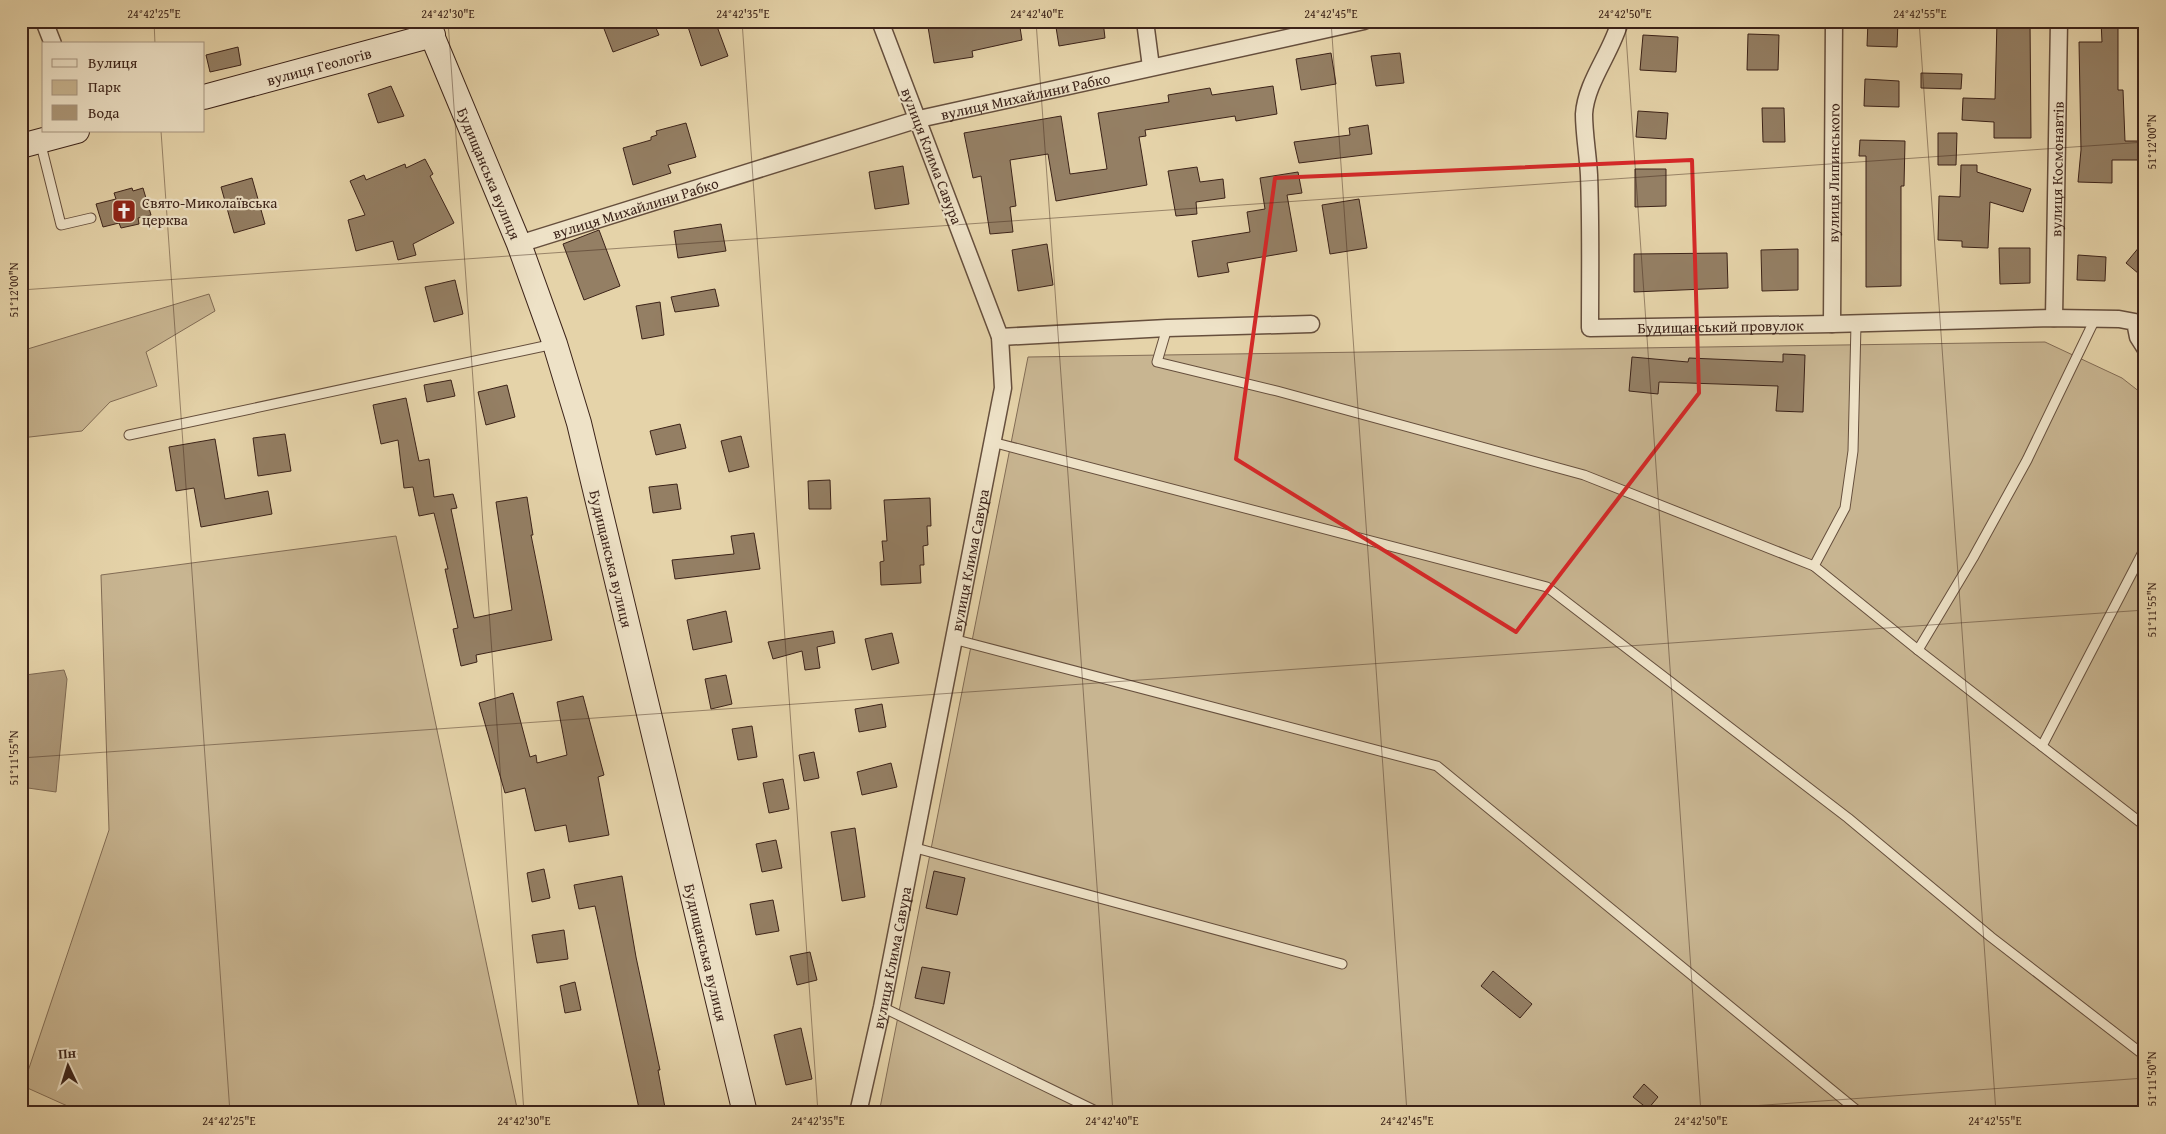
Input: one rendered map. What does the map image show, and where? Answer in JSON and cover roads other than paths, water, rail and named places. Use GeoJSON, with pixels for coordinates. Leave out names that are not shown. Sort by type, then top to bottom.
{"type":"FeatureCollection","features":[{"type":"Feature","properties":{"kind":"street"},"geometry":{"type":"LineString","coordinates":[[44,21],[52,42]]}},
{"type":"Feature","properties":{"kind":"street","name":"вулиця Клима Савура"},"geometry":{"type":"LineString","coordinates":[[858,1113],[882,1007],[1003,388],[1000,337],[919,119],[880,21]]}},
{"type":"Feature","properties":{"kind":"street"},"geometry":{"type":"LineString","coordinates":[[1145,21],[1151,67]]}},
{"type":"Feature","properties":{"kind":"street","name":"вулиця Михайлини Рабко"},"geometry":{"type":"LineString","coordinates":[[519,244],[919,119],[1364,21]]}},
{"type":"Feature","properties":{"kind":"street","name":"Будищанський провулок"},"geometry":{"type":"LineString","coordinates":[[1620,21],[1615,40],[1596,76],[1584,113],[1590,214],[1590,328],[1856,324],[2054,318],[2119,319],[2140,322],[2138,337],[2145,348]]}},
{"type":"Feature","properties":{"kind":"street","name":"вулиця Липинського"},"geometry":{"type":"LineString","coordinates":[[1832,324],[1834,21]]}},
{"type":"Feature","properties":{"kind":"street","name":"вулиця Космонавтів"},"geometry":{"type":"LineString","coordinates":[[2054,318],[2059,21]]}},
{"type":"Feature","properties":{"kind":"street","name":"вулиця Геологів"},"geometry":{"type":"LineString","coordinates":[[205,97],[430,28]]}},
{"type":"Feature","properties":{"kind":"street","name":"Будищанська вулиця"},"geometry":{"type":"LineString","coordinates":[[430,28],[519,244],[555,344],[579,423],[746,1113]]}},
{"type":"Feature","properties":{"kind":"street"},"geometry":{"type":"LineString","coordinates":[[30,143],[73,132]]}},
{"type":"Feature","properties":{"kind":"street"},"geometry":{"type":"LineString","coordinates":[[1000,337],[1167,328],[1310,324]]}},
{"type":"Feature","properties":{"kind":"lane"},"geometry":{"type":"LineString","coordinates":[[30,143],[61,224],[91,218]]}},
{"type":"Feature","properties":{"kind":"lane"},"geometry":{"type":"LineString","coordinates":[[1918,650],[1973,558],[2027,460],[2095,319]]}},
{"type":"Feature","properties":{"kind":"lane"},"geometry":{"type":"LineString","coordinates":[[1814,566],[1845,508],[1853,451],[1856,324]]}},
{"type":"Feature","properties":{"kind":"lane"},"geometry":{"type":"LineString","coordinates":[[1167,328],[1157,362],[1277,392],[1584,475],[1814,566],[1918,650],[2145,826]]}},
{"type":"Feature","properties":{"kind":"lane"},"geometry":{"type":"LineString","coordinates":[[129,435],[555,344]]}},
{"type":"Feature","properties":{"kind":"lane"},"geometry":{"type":"LineString","coordinates":[[992,442],[1547,587],[1848,818],[1991,937],[2145,1056]]}},
{"type":"Feature","properties":{"kind":"lane"},"geometry":{"type":"LineString","coordinates":[[2042,746],[2145,548]]}},
{"type":"Feature","properties":{"kind":"lane"},"geometry":{"type":"LineString","coordinates":[[953,639],[1437,766],[1860,1113]]}},
{"type":"Feature","properties":{"kind":"lane"},"geometry":{"type":"LineString","coordinates":[[912,847],[1342,964]]}},
{"type":"Feature","properties":{"kind":"lane"},"geometry":{"type":"LineString","coordinates":[[882,1007],[1100,1113]]}},
{"type":"Feature","properties":{"kind":"water"},"geometry":{"type":"Polygon","coordinates":[[[64,670],[67,679],[56,792],[21,787],[21,679],[25,675],[64,670]]]}},
{"type":"Feature","properties":{"kind":"place","name":"Свято-Миколаївська церква"},"geometry":{"type":"Point","coordinates":[124,211]}}]}
